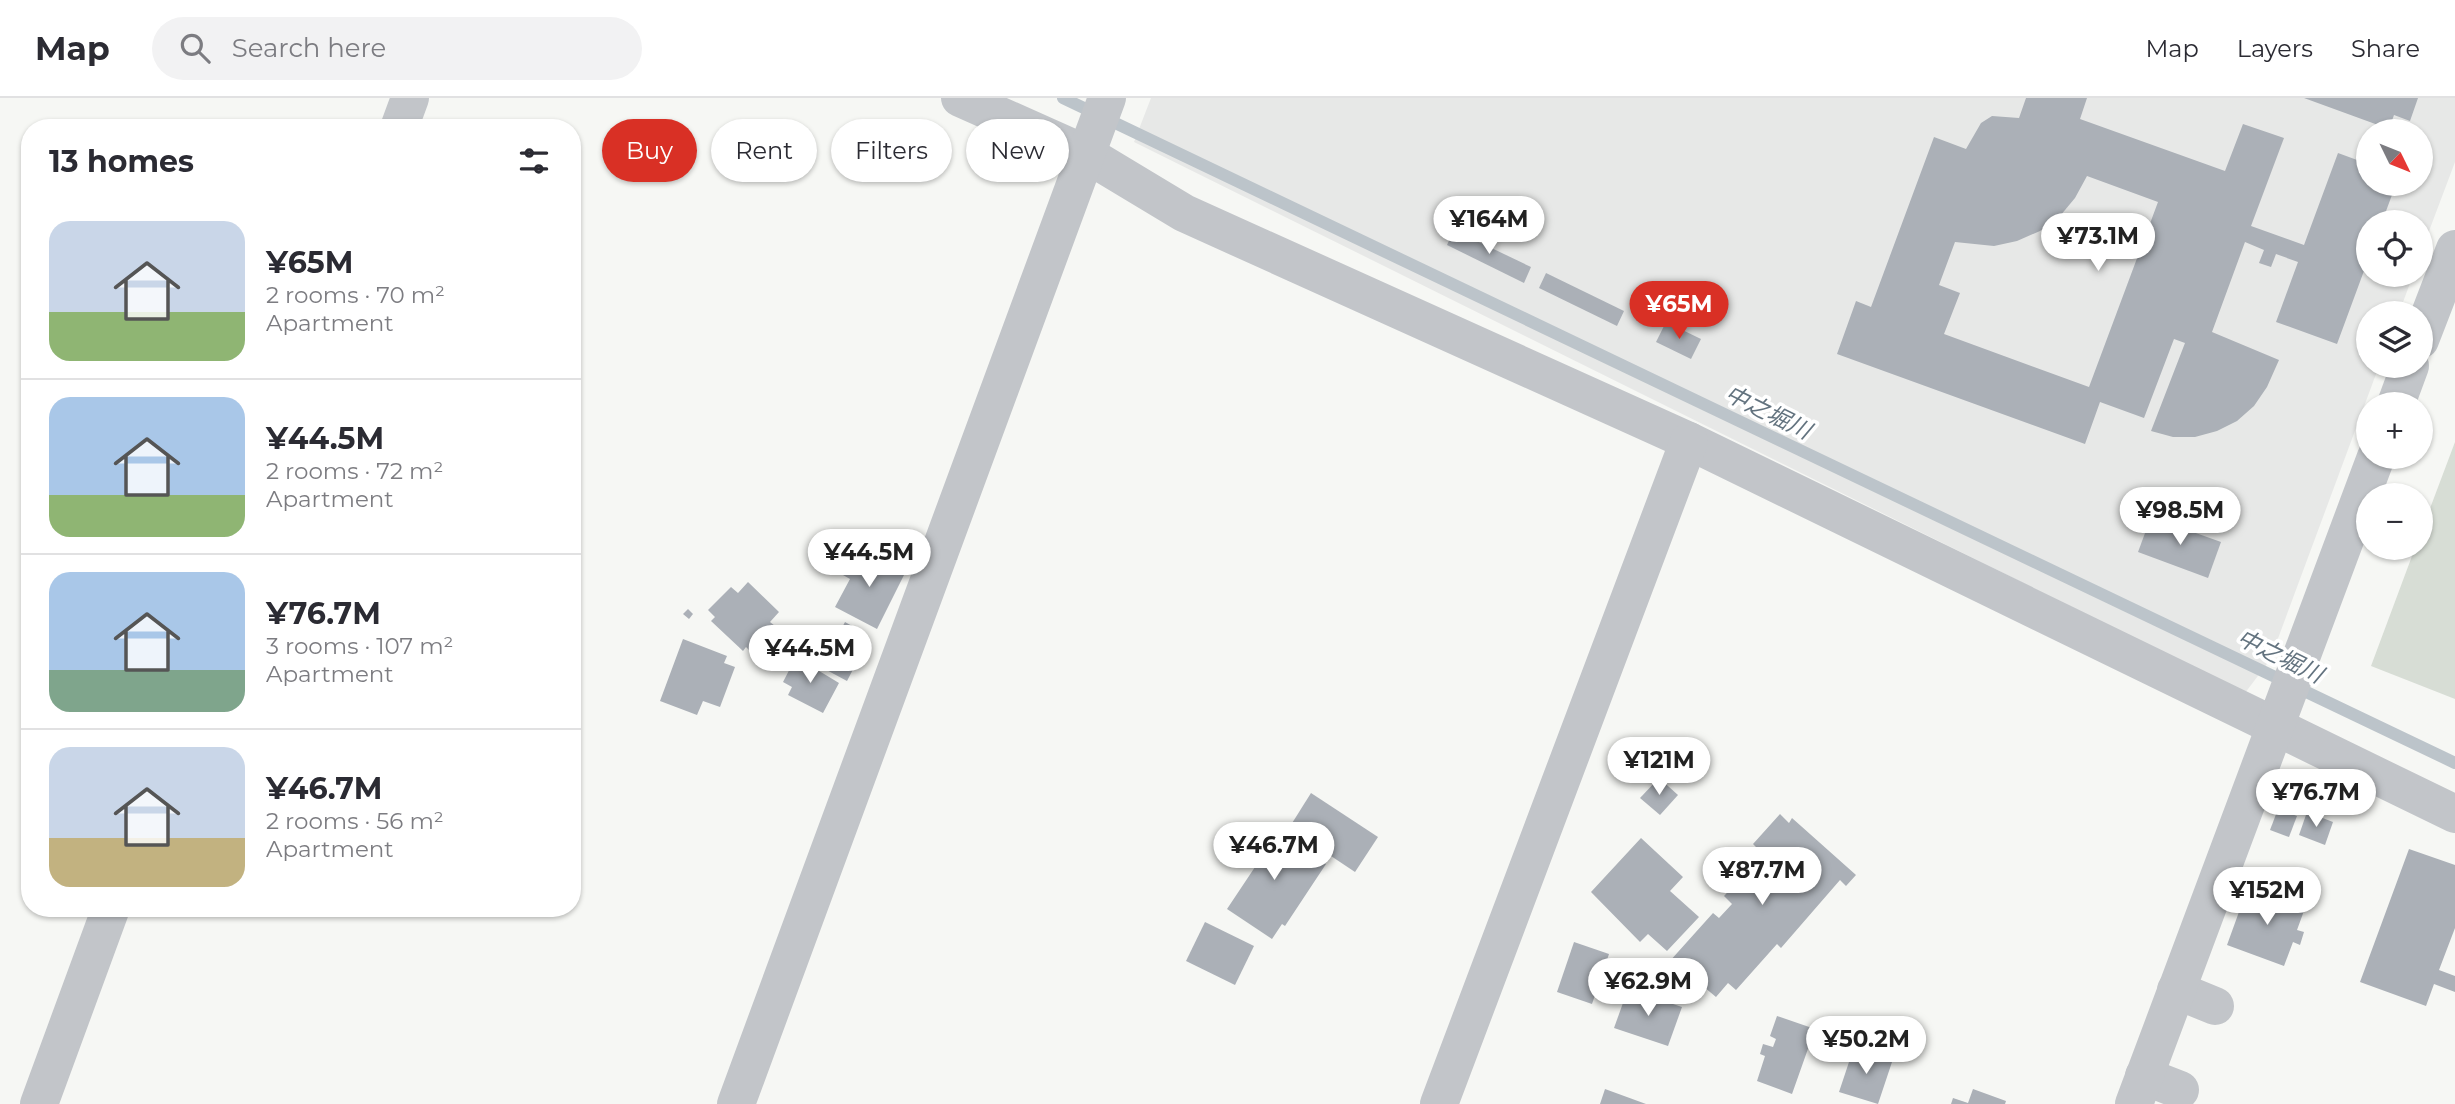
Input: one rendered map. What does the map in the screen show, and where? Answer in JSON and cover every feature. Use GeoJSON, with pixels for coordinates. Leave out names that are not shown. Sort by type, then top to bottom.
{"type":"FeatureCollection","features":[{"type":"Feature","properties":{"kind":"street"},"geometry":{"type":"LineString","coordinates":[[402,119],[410,98]]}},
{"type":"Feature","properties":{"kind":"street"},"geometry":{"type":"LineString","coordinates":[[960,98],[1086,154],[1184,213],[1689,441],[2274,723],[2455,814]]}},
{"type":"Feature","properties":{"kind":"street"},"geometry":{"type":"LineString","coordinates":[[736,1104],[1107,98]]}},
{"type":"Feature","properties":{"kind":"street"},"geometry":{"type":"LineString","coordinates":[[2433,306],[2455,249]]}},
{"type":"Feature","properties":{"kind":"street"},"geometry":{"type":"LineString","coordinates":[[1439,1104],[1689,441]]}},
{"type":"Feature","properties":{"kind":"street"},"geometry":{"type":"LineString","coordinates":[[2180,1090],[2139,1090],[2274,723],[2371,469]]}},
{"type":"Feature","properties":{"kind":"street"},"geometry":{"type":"LineString","coordinates":[[39,1104],[108,917]]}},
{"type":"Feature","properties":{"kind":"street"},"geometry":{"type":"LineString","coordinates":[[2176,990],[2215,1006]]}},
{"type":"Feature","properties":{"kind":"shaded area"},"geometry":{"type":"Polygon","coordinates":[[[1151,98],[2455,98],[2455,162],[2433,220],[2433,210],[2356,210],[2356,287],[2409,287],[2403,301],[2356,301],[2356,378],[2375,378],[2369,392],[2356,392],[2356,428],[2270,660],[2245,693],[1134,142],[1151,98]]]}},
{"type":"Feature","properties":{"kind":"shaded area"},"geometry":{"type":"Polygon","coordinates":[[[2455,442],[2455,699],[2371,666],[2411,560],[2433,560],[2433,500],[2455,442]]]}},
{"type":"Feature","properties":{"kind":"building"},"geometry":{"type":"Polygon","coordinates":[[[2026,98],[2087,98],[2080,119],[2225,171],[2243,124],[2284,138],[2251,226],[2304,245],[2338,153],[2356,160],[2356,196],[2392,196],[2386,210],[2356,210],[2358,287],[2337,344],[2276,322],[2298,262],[2276,254],[2271,267],[2259,263],[2264,250],[2245,242],[2212,332],[2279,360],[2267,387],[2254,406],[2237,421],[2217,431],[2195,437],[2173,437],[2151,431],[2185,343],[2174,339],[2144,418],[2100,402],[2085,444],[1837,354],[1856,301],[1871,307],[1934,137],[1966,149],[1981,123],[1992,116],[2019,118],[2026,98]],[[2087,176],[2075,198],[2060,216],[2040,231],[2017,241],[1994,246],[1955,242],[1939,285],[1960,293],[1944,334],[2089,387],[2158,202],[2087,176]]]}},
{"type":"Feature","properties":{"kind":"building"},"geometry":{"type":"Polygon","coordinates":[[[2304,98],[2418,98],[2411,119],[2394,115],[2393,119],[2362,119],[2304,98]]]}},
{"type":"Feature","properties":{"kind":"building"},"geometry":{"type":"Polygon","coordinates":[[[1454,230],[1531,267],[1524,283],[1447,245],[1454,230]]]}},
{"type":"Feature","properties":{"kind":"building"},"geometry":{"type":"Polygon","coordinates":[[[1546,273],[1624,311],[1617,326],[1539,288],[1546,273]]]}},
{"type":"Feature","properties":{"kind":"building"},"geometry":{"type":"Polygon","coordinates":[[[1666,322],[1701,339],[1691,359],[1656,342],[1666,322]]]}},
{"type":"Feature","properties":{"kind":"building"},"geometry":{"type":"Polygon","coordinates":[[[2151,517],[2221,542],[2208,578],[2138,552],[2151,517]]]}},
{"type":"Feature","properties":{"kind":"building"},"geometry":{"type":"Polygon","coordinates":[[[856,550],[904,575],[877,629],[835,607],[850,579],[843,575],[856,550]]]}},
{"type":"Feature","properties":{"kind":"building"},"geometry":{"type":"Polygon","coordinates":[[[748,582],[779,612],[770,622],[775,626],[750,651],[746,647],[743,651],[711,621],[715,617],[708,610],[731,587],[738,593],[748,582]]]}},
{"type":"Feature","properties":{"kind":"building"},"geometry":{"type":"Polygon","coordinates":[[[688,609],[693,614],[689,619],[683,614],[688,609]]]}},
{"type":"Feature","properties":{"kind":"building"},"geometry":{"type":"Polygon","coordinates":[[[845,622],[863,632],[854,648],[862,652],[847,681],[821,667],[845,622]]]}},
{"type":"Feature","properties":{"kind":"building"},"geometry":{"type":"Polygon","coordinates":[[[683,639],[727,656],[724,663],[735,667],[720,707],[703,701],[697,715],[660,701],[683,639]]]}},
{"type":"Feature","properties":{"kind":"building"},"geometry":{"type":"Polygon","coordinates":[[[796,657],[839,683],[823,713],[788,695],[792,687],[783,682],[796,657]]]}},
{"type":"Feature","properties":{"kind":"building"},"geometry":{"type":"Polygon","coordinates":[[[2290,777],[2303,782],[2294,806],[2281,801],[2290,777]]]}},
{"type":"Feature","properties":{"kind":"building"},"geometry":{"type":"Polygon","coordinates":[[[1659,778],[1678,795],[1660,815],[1640,798],[1659,778]]]}},
{"type":"Feature","properties":{"kind":"building"},"geometry":{"type":"Polygon","coordinates":[[[1311,793],[1378,837],[1355,872],[1289,828],[1311,793]]]}},
{"type":"Feature","properties":{"kind":"building"},"geometry":{"type":"Polygon","coordinates":[[[2278,809],[2297,816],[2289,837],[2270,830],[2278,809]]]}},
{"type":"Feature","properties":{"kind":"building"},"geometry":{"type":"Polygon","coordinates":[[[2307,812],[2333,822],[2325,845],[2299,835],[2307,812]]]}},
{"type":"Feature","properties":{"kind":"building"},"geometry":{"type":"Polygon","coordinates":[[[1780,814],[1789,823],[1792,818],[1856,875],[1846,886],[1840,880],[1781,948],[1777,944],[1736,990],[1728,983],[1716,997],[1704,987],[1701,991],[1669,962],[1713,913],[1719,918],[1732,904],[1724,896],[1739,880],[1731,873],[1749,853],[1756,860],[1762,853],[1753,844],[1780,814]]]}},
{"type":"Feature","properties":{"kind":"building"},"geometry":{"type":"Polygon","coordinates":[[[1264,824],[1326,864],[1285,926],[1282,924],[1272,939],[1227,909],[1255,867],[1241,857],[1264,824]]]}},
{"type":"Feature","properties":{"kind":"building"},"geometry":{"type":"Polygon","coordinates":[[[1641,838],[1683,877],[1670,891],[1699,917],[1667,951],[1648,934],[1640,942],[1591,892],[1641,838]]]}},
{"type":"Feature","properties":{"kind":"building"},"geometry":{"type":"Polygon","coordinates":[[[2409,849],[2455,865],[2455,928],[2439,970],[2455,976],[2455,992],[2434,984],[2426,1006],[2360,982],[2409,849]]]}},
{"type":"Feature","properties":{"kind":"building"},"geometry":{"type":"Polygon","coordinates":[[[2248,887],[2305,908],[2297,930],[2304,932],[2300,945],[2293,942],[2284,966],[2227,945],[2248,887]]]}},
{"type":"Feature","properties":{"kind":"building"},"geometry":{"type":"Polygon","coordinates":[[[1205,922],[1254,946],[1235,985],[1186,961],[1205,922]]]}},
{"type":"Feature","properties":{"kind":"building"},"geometry":{"type":"Polygon","coordinates":[[[1574,942],[1609,954],[1592,1004],[1557,992],[1574,942]]]}},
{"type":"Feature","properties":{"kind":"building"},"geometry":{"type":"Polygon","coordinates":[[[1628,989],[1682,1007],[1668,1046],[1614,1028],[1628,989]]]}},
{"type":"Feature","properties":{"kind":"building"},"geometry":{"type":"Polygon","coordinates":[[[1777,1016],[1815,1029],[1792,1094],[1757,1081],[1765,1056],[1760,1054],[1763,1044],[1773,1047],[1776,1039],[1770,1036],[1777,1016]]]}},
{"type":"Feature","properties":{"kind":"building"},"geometry":{"type":"Polygon","coordinates":[[[1854,1047],[1893,1059],[1878,1104],[1839,1092],[1854,1047]]]}},
{"type":"Feature","properties":{"kind":"building"},"geometry":{"type":"Polygon","coordinates":[[[1605,1089],[1646,1104],[1600,1104],[1605,1089]]]}},
{"type":"Feature","properties":{"kind":"building"},"geometry":{"type":"Polygon","coordinates":[[[1973,1089],[2006,1101],[2005,1104],[1951,1104],[1953,1098],[1968,1103],[1973,1089]]]}},
{"type":"Feature","properties":{"kind":"waterway","name":"中之堀川"},"geometry":{"type":"LineString","coordinates":[[1063,98],[2455,763]]}}]}
